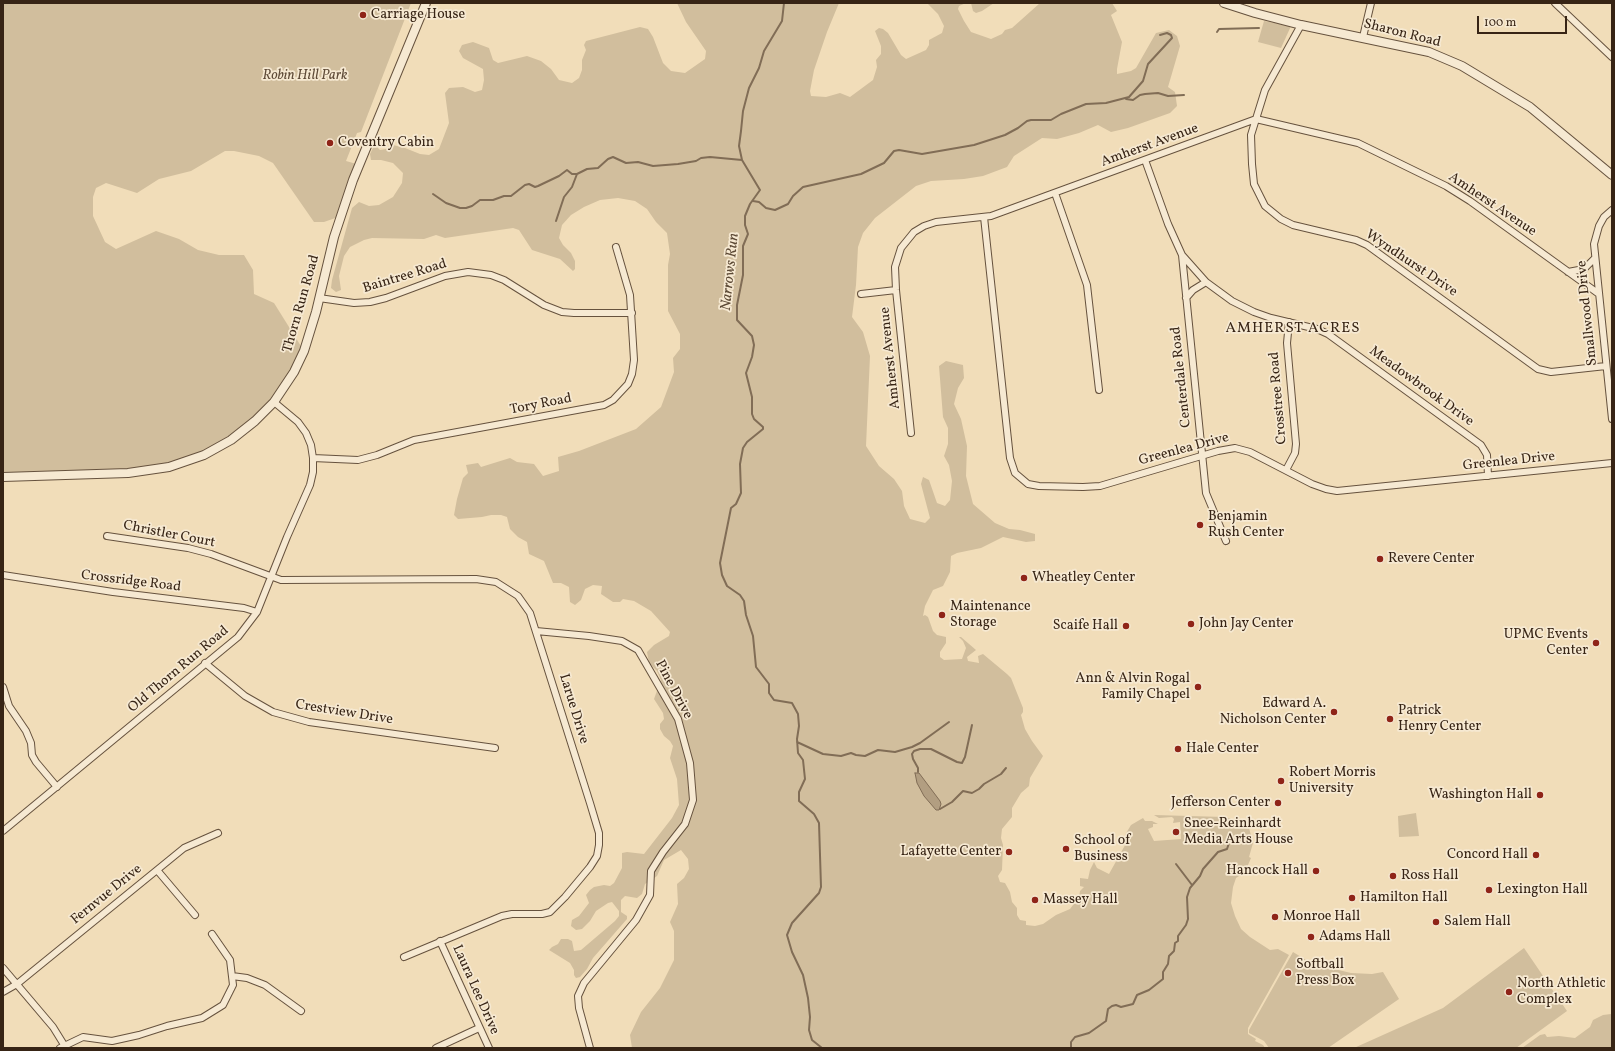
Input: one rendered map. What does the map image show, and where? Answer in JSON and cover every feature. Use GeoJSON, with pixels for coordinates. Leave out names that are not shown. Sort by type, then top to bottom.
{"type":"FeatureCollection","features":[{"type":"Feature","properties":{"kind":"street","name":"Thorn Run Road"},"geometry":{"type":"LineString","coordinates":[[3,477],[128,473],[169,467],[204,455],[231,440],[255,421],[274,402],[294,372],[304,351],[334,237],[353,180],[426,3]]}},
{"type":"Feature","properties":{"kind":"street","name":"Sharon Road"},"geometry":{"type":"LineString","coordinates":[[1224,3],[1255,14],[1429,52],[1462,66],[1498,86],[1530,107],[1612,175]]}},
{"type":"Feature","properties":{"kind":"street"},"geometry":{"type":"LineString","coordinates":[[1363,37],[1371,3]]}},
{"type":"Feature","properties":{"kind":"street"},"geometry":{"type":"LineString","coordinates":[[1555,3],[1612,57]]}},
{"type":"Feature","properties":{"kind":"street","name":"Wyndhurst Drive"},"geometry":{"type":"LineString","coordinates":[[1302,24],[1265,90],[1251,139],[1254,184],[1266,206],[1281,219],[1293,225],[1356,240],[1367,245],[1538,368],[1551,372],[1606,366]]}},
{"type":"Feature","properties":{"kind":"street","name":"Amherst Avenue"},"geometry":{"type":"LineString","coordinates":[[911,433],[896,290],[896,261],[901,248],[914,232],[924,226],[936,222],[984,217],[1055,193],[1256,119],[1345,139],[1370,148],[1453,190],[1599,294]]}},
{"type":"Feature","properties":{"kind":"street","name":"Meadowbrook Drive"},"geometry":{"type":"LineString","coordinates":[[1145,160],[1168,224],[1182,255],[1206,282],[1224,296],[1247,309],[1262,315],[1325,332],[1478,442],[1484,448],[1488,476]]}},
{"type":"Feature","properties":{"kind":"street"},"geometry":{"type":"LineString","coordinates":[[1055,193],[1088,285],[1099,390]]}},
{"type":"Feature","properties":{"kind":"street","name":"Smallwood Drive"},"geometry":{"type":"LineString","coordinates":[[1612,210],[1601,222],[1594,244],[1612,419]]}},
{"type":"Feature","properties":{"kind":"street","name":"Greenlea Drive"},"geometry":{"type":"LineString","coordinates":[[984,217],[1010,458],[1018,477],[1028,484],[1039,486],[1094,487],[1117,482],[1229,448],[1240,448],[1319,487],[1337,491],[1612,463]]}},
{"type":"Feature","properties":{"kind":"street","name":"Tory Road"},"geometry":{"type":"LineString","coordinates":[[313,458],[358,460],[377,455],[414,440],[604,405],[613,400],[628,384],[632,374],[634,360],[630,295],[616,247]]}},
{"type":"Feature","properties":{"kind":"street","name":"Centerdale Road"},"geometry":{"type":"LineString","coordinates":[[1182,255],[1206,493],[1226,541]]}},
{"type":"Feature","properties":{"kind":"street"},"geometry":{"type":"LineString","coordinates":[[1568,272],[1584,269],[1595,258]]}},
{"type":"Feature","properties":{"kind":"street","name":"Baintree Road"},"geometry":{"type":"LineString","coordinates":[[319,298],[354,303],[370,302],[386,298],[445,276],[468,272],[491,275],[504,280],[544,305],[562,312],[632,313]]}},
{"type":"Feature","properties":{"kind":"street"},"geometry":{"type":"LineString","coordinates":[[1186,298],[1193,290],[1206,282]]}},
{"type":"Feature","properties":{"kind":"street"},"geometry":{"type":"LineString","coordinates":[[861,294],[896,290]]}},
{"type":"Feature","properties":{"kind":"street","name":"Crosstree Road"},"geometry":{"type":"LineString","coordinates":[[1286,470],[1295,453],[1296,444],[1287,343],[1288,322]]}},
{"type":"Feature","properties":{"kind":"street","name":"Old Thorn Run Road"},"geometry":{"type":"LineString","coordinates":[[3,831],[238,637],[257,612],[286,537],[310,485],[313,472],[311,445],[306,433],[298,422],[274,402]]}},
{"type":"Feature","properties":{"kind":"street","name":"Christler Court"},"geometry":{"type":"LineString","coordinates":[[107,536],[188,548],[211,554],[271,576]]}},
{"type":"Feature","properties":{"kind":"street","name":"Crossridge Road"},"geometry":{"type":"LineString","coordinates":[[3,575],[113,592],[244,608],[257,612]]}},
{"type":"Feature","properties":{"kind":"street","name":"Larue Drive"},"geometry":{"type":"LineString","coordinates":[[271,576],[281,580],[476,579],[496,582],[518,596],[530,613],[594,816],[599,839],[597,856],[590,867],[550,912],[542,914],[512,914],[502,916],[404,957]]}},
{"type":"Feature","properties":{"kind":"street","name":"Pine Drive"},"geometry":{"type":"LineString","coordinates":[[536,631],[622,641],[638,650],[678,719],[690,763],[693,800],[685,824],[663,852],[651,871],[650,895],[636,920],[580,990],[578,1002],[590,1048]]}},
{"type":"Feature","properties":{"kind":"street","name":"Crestview Drive"},"geometry":{"type":"LineString","coordinates":[[205,664],[245,696],[273,712],[309,722],[495,748]]}},
{"type":"Feature","properties":{"kind":"street"},"geometry":{"type":"LineString","coordinates":[[3,687],[9,706],[26,731],[31,743],[32,755],[57,787]]}},
{"type":"Feature","properties":{"kind":"street","name":"Fernvue Drive"},"geometry":{"type":"LineString","coordinates":[[3,992],[17,984],[184,848],[218,833]]}},
{"type":"Feature","properties":{"kind":"street"},"geometry":{"type":"LineString","coordinates":[[158,870],[195,916]]}},
{"type":"Feature","properties":{"kind":"street"},"geometry":{"type":"LineString","coordinates":[[3,968],[53,1027],[63,1047],[83,1037],[112,1041],[202,1018],[223,1005],[233,985],[230,960],[212,934]]}},
{"type":"Feature","properties":{"kind":"street","name":"Laura Lee Drive"},"geometry":{"type":"LineString","coordinates":[[440,941],[488,1048]]}},
{"type":"Feature","properties":{"kind":"street"},"geometry":{"type":"LineString","coordinates":[[232,976],[247,978],[265,985],[301,1011]]}},
{"type":"Feature","properties":{"kind":"street"},"geometry":{"type":"LineString","coordinates":[[436,1048],[479,1028]]}},
{"type":"Feature","properties":{"kind":"green space","name":"Robin Hill Park"},"geometry":{"type":"Polygon","coordinates":[[[3,3],[411,3],[361,132],[357,133],[346,161],[360,165],[341,216],[324,222],[314,222],[273,163],[259,156],[234,151],[225,151],[191,171],[159,179],[137,193],[106,183],[96,188],[93,197],[93,216],[105,242],[116,249],[156,231],[179,239],[198,250],[219,255],[244,255],[253,270],[254,294],[274,303],[304,351],[285,387],[231,440],[169,467],[3,477],[3,3]]]}},
{"type":"Feature","properties":{"kind":"green space"},"geometry":{"type":"Polygon","coordinates":[[[677,3],[839,3],[814,70],[810,91],[811,96],[826,97],[840,93],[850,97],[873,80],[877,67],[876,60],[881,54],[881,46],[875,31],[879,28],[888,33],[901,55],[906,59],[926,50],[929,45],[929,40],[942,33],[944,26],[938,14],[927,3],[966,3],[959,6],[958,9],[971,32],[991,39],[1002,34],[1005,30],[1012,28],[1040,3],[1112,3],[1117,11],[1111,15],[1122,42],[1117,74],[1131,71],[1136,68],[1156,33],[1169,30],[1177,36],[1180,46],[1168,87],[1175,92],[1177,106],[1170,113],[1128,128],[1111,132],[1098,125],[1079,133],[1057,139],[1042,138],[1014,156],[1007,167],[983,176],[931,181],[916,186],[875,218],[863,233],[858,247],[856,285],[852,317],[863,332],[870,356],[866,446],[879,466],[894,479],[902,491],[904,506],[910,519],[925,523],[930,518],[921,484],[923,477],[929,480],[937,503],[945,506],[950,500],[952,481],[949,465],[944,456],[948,444],[948,428],[943,417],[939,366],[946,361],[963,365],[964,378],[958,388],[954,404],[961,419],[967,446],[966,476],[973,504],[995,523],[1009,529],[1035,534],[1035,541],[1026,542],[1003,537],[981,548],[957,553],[951,556],[950,572],[943,586],[933,590],[925,606],[923,616],[925,615],[928,617],[933,631],[937,635],[946,637],[946,643],[940,652],[940,657],[944,660],[962,659],[966,648],[963,641],[959,637],[961,637],[976,650],[967,657],[968,661],[979,663],[978,656],[983,654],[1011,678],[1023,708],[1021,715],[1025,729],[1043,756],[1030,778],[1029,786],[1021,793],[1012,808],[1012,817],[1002,829],[1002,870],[998,876],[1000,882],[1005,883],[1010,892],[1012,902],[1017,908],[1017,915],[1020,920],[1026,921],[1026,925],[1035,926],[1043,924],[1056,915],[1070,909],[1079,897],[1080,891],[1084,887],[1080,886],[1080,878],[1088,879],[1094,862],[1097,868],[1109,874],[1129,838],[1125,835],[1131,825],[1143,818],[1145,821],[1152,821],[1158,824],[1153,824],[1153,827],[1148,829],[1154,841],[1181,839],[1180,822],[1173,823],[1174,819],[1172,817],[1159,818],[1154,815],[1224,817],[1240,821],[1249,828],[1253,843],[1249,857],[1251,858],[1245,872],[1236,878],[1233,887],[1231,903],[1235,916],[1241,929],[1250,937],[1270,950],[1278,949],[1289,955],[1248,1028],[1248,1034],[1256,1039],[1255,1041],[1263,1045],[1265,1048],[632,1048],[630,1035],[641,1012],[660,988],[674,960],[674,931],[670,922],[678,904],[677,884],[684,878],[689,869],[688,859],[681,850],[664,860],[657,876],[645,884],[642,894],[637,898],[625,896],[621,900],[621,912],[627,916],[627,919],[593,958],[587,969],[580,977],[576,978],[570,963],[549,950],[558,944],[561,939],[568,939],[572,941],[574,951],[581,950],[615,921],[619,916],[619,911],[612,902],[596,911],[590,921],[582,929],[576,930],[571,926],[572,920],[579,916],[589,903],[586,895],[590,890],[594,887],[604,885],[610,886],[614,883],[622,868],[622,853],[627,852],[644,854],[672,818],[679,805],[677,779],[670,758],[673,746],[660,729],[660,724],[664,719],[663,713],[654,699],[661,680],[657,671],[649,663],[647,652],[654,645],[669,636],[670,632],[651,611],[634,601],[623,599],[620,602],[613,602],[601,594],[602,586],[593,585],[585,589],[581,600],[575,605],[570,602],[569,587],[561,583],[553,583],[544,561],[529,554],[527,542],[518,537],[510,529],[507,517],[501,515],[491,515],[458,519],[454,515],[463,478],[468,473],[466,465],[478,463],[481,467],[510,458],[517,462],[534,464],[543,476],[559,471],[558,457],[579,451],[636,429],[661,407],[674,372],[673,358],[680,349],[680,334],[668,311],[668,265],[670,254],[667,233],[656,222],[647,209],[635,201],[618,198],[600,200],[571,215],[562,225],[559,238],[563,245],[571,253],[575,261],[575,269],[573,271],[560,259],[532,250],[519,230],[513,228],[445,238],[436,235],[424,239],[372,238],[364,240],[350,247],[344,256],[339,276],[341,290],[336,292],[331,288],[332,280],[352,208],[359,202],[369,206],[379,205],[393,197],[402,183],[403,173],[393,163],[381,160],[371,160],[370,154],[374,146],[380,150],[386,149],[393,145],[420,154],[429,155],[439,149],[449,123],[445,93],[449,88],[463,87],[475,92],[482,90],[484,80],[483,69],[463,58],[459,51],[462,45],[473,42],[489,48],[493,60],[498,63],[527,56],[541,61],[551,69],[559,80],[572,83],[579,78],[582,70],[582,60],[586,50],[584,45],[586,41],[640,27],[648,29],[653,37],[663,63],[671,71],[685,73],[705,59],[706,51],[686,22],[677,3]]]}},
{"type":"Feature","properties":{"kind":"green space"},"geometry":{"type":"Polygon","coordinates":[[[971,3],[994,3],[976,13],[973,11],[971,3]]]}},
{"type":"Feature","properties":{"kind":"green space"},"geometry":{"type":"Polygon","coordinates":[[[1264,21],[1291,26],[1281,48],[1258,42],[1264,21]]]}},
{"type":"Feature","properties":{"kind":"green space"},"geometry":{"type":"Polygon","coordinates":[[[1416,813],[1419,836],[1399,837],[1398,816],[1416,813]]]}},
{"type":"Feature","properties":{"kind":"green space","name":"North Athletic Complex"},"geometry":{"type":"Polygon","coordinates":[[[1524,948],[1567,1011],[1516,1048],[1354,1048],[1443,1008],[1524,948]]]}},
{"type":"Feature","properties":{"kind":"green space"},"geometry":{"type":"Polygon","coordinates":[[[1293,952],[1306,960],[1322,966],[1351,973],[1372,974],[1383,972],[1399,999],[1328,1048],[1269,1048],[1264,1041],[1249,1033],[1249,1030],[1293,952]]]}},
{"type":"Feature","properties":{"kind":"green space"},"geometry":{"type":"Polygon","coordinates":[[[1611,1014],[1612,1048],[1522,1048],[1540,1035],[1545,1034],[1547,1037],[1559,1036],[1575,1038],[1590,1027],[1593,1020],[1603,1015],[1611,1014]]]}},
{"type":"Feature","properties":{"kind":"shaded area"},"geometry":{"type":"Polygon","coordinates":[[[915,773],[919,773],[940,801],[941,804],[939,810],[936,810],[924,796],[917,783],[915,773]]]}},
{"type":"Feature","properties":{"kind":"waterway","name":"Narrows Run"},"geometry":{"type":"LineString","coordinates":[[784,3],[782,21],[764,51],[759,68],[749,88],[743,111],[739,146],[742,160],[760,190],[750,204],[745,216],[745,225],[748,234],[743,246],[743,275],[737,305],[737,320],[752,336],[754,345],[752,357],[746,373],[752,397],[752,414],[754,419],[763,427],[763,429],[747,442],[743,448],[740,464],[741,493],[736,504],[731,508],[720,563],[722,575],[727,586],[740,595],[744,601],[746,615],[753,636],[756,667],[769,684],[769,693],[774,700],[792,703],[798,714],[798,753],[803,760],[805,779],[799,792],[799,801],[814,814],[819,823],[821,887],[819,893],[792,923],[787,935],[792,952],[803,975],[808,998],[810,1017],[809,1030],[812,1040],[822,1048]]}},
{"type":"Feature","properties":{"kind":"waterway"},"geometry":{"type":"LineString","coordinates":[[1217,32],[1219,29],[1259,28]]}},
{"type":"Feature","properties":{"kind":"waterway"},"geometry":{"type":"LineString","coordinates":[[753,201],[759,202],[766,208],[775,210],[788,204],[793,196],[803,187],[861,174],[884,163],[894,151],[899,150],[922,154],[974,145],[1005,135],[1027,121],[1051,120],[1061,114],[1086,104],[1106,103],[1129,97],[1143,81],[1148,64],[1172,38],[1171,35],[1167,33],[1160,35]]}},
{"type":"Feature","properties":{"kind":"waterway"},"geometry":{"type":"LineString","coordinates":[[1126,99],[1133,100],[1140,95],[1158,93],[1168,96],[1184,95]]}},
{"type":"Feature","properties":{"kind":"waterway"},"geometry":{"type":"LineString","coordinates":[[556,221],[564,197],[572,187],[577,174],[587,169],[598,168],[608,159],[613,157],[626,163],[638,162],[653,166],[678,164],[710,157],[742,160]]}},
{"type":"Feature","properties":{"kind":"waterway"},"geometry":{"type":"LineString","coordinates":[[433,194],[446,203],[460,208],[466,208],[472,206],[480,200],[493,200],[504,196],[511,196],[525,185],[529,184],[535,187],[538,186],[559,176],[567,170],[572,174],[577,174]]}},
{"type":"Feature","properties":{"kind":"waterway"},"geometry":{"type":"LineString","coordinates":[[797,742],[823,754],[841,756],[851,753],[865,756],[878,750],[895,752],[912,747],[949,722]]}},
{"type":"Feature","properties":{"kind":"waterway"},"geometry":{"type":"LineString","coordinates":[[918,772],[918,768],[912,754],[914,751],[920,749],[931,749],[962,763],[965,757],[972,725]]}},
{"type":"Feature","properties":{"kind":"waterway"},"geometry":{"type":"LineString","coordinates":[[940,809],[952,802],[963,791],[972,793],[979,789],[984,784],[1001,774],[1006,768]]}},
{"type":"Feature","properties":{"kind":"waterway"},"geometry":{"type":"LineString","coordinates":[[1071,1048],[1071,1042],[1075,1037],[1089,1033],[1106,1021],[1108,1009],[1116,1005],[1121,1007],[1133,1004],[1137,995],[1149,990],[1163,979],[1163,972],[1168,964],[1169,956],[1174,951],[1175,943],[1178,941],[1178,936],[1186,925],[1188,919],[1187,897],[1190,888],[1200,876],[1203,869],[1218,852],[1227,849],[1229,843],[1232,841]]}},
{"type":"Feature","properties":{"kind":"waterway"},"geometry":{"type":"LineString","coordinates":[[1176,864],[1192,885]]}},
{"type":"Feature","properties":{"kind":"place","name":"Carriage House"},"geometry":{"type":"Point","coordinates":[363,15]}},
{"type":"Feature","properties":{"kind":"place","name":"Coventry Cabin"},"geometry":{"type":"Point","coordinates":[330,143]}},
{"type":"Feature","properties":{"kind":"place","name":"Benjamin Rush Center"},"geometry":{"type":"Point","coordinates":[1200,525]}},
{"type":"Feature","properties":{"kind":"place","name":"Revere Center"},"geometry":{"type":"Point","coordinates":[1380,559]}},
{"type":"Feature","properties":{"kind":"place","name":"Wheatley Center"},"geometry":{"type":"Point","coordinates":[1024,578]}},
{"type":"Feature","properties":{"kind":"place","name":"Maintenance Storage"},"geometry":{"type":"Point","coordinates":[942,615]}},
{"type":"Feature","properties":{"kind":"place","name":"John Jay Center"},"geometry":{"type":"Point","coordinates":[1191,624]}},
{"type":"Feature","properties":{"kind":"place","name":"Scaife Hall"},"geometry":{"type":"Point","coordinates":[1126,626]}},
{"type":"Feature","properties":{"kind":"place","name":"UPMC Events Center"},"geometry":{"type":"Point","coordinates":[1596,643]}},
{"type":"Feature","properties":{"kind":"place","name":"Ann & Alvin Rogal Family Chapel"},"geometry":{"type":"Point","coordinates":[1198,687]}},
{"type":"Feature","properties":{"kind":"place","name":"Edward A. Nicholson Center"},"geometry":{"type":"Point","coordinates":[1334,712]}},
{"type":"Feature","properties":{"kind":"place","name":"Patrick Henry Center"},"geometry":{"type":"Point","coordinates":[1390,719]}},
{"type":"Feature","properties":{"kind":"place","name":"Hale Center"},"geometry":{"type":"Point","coordinates":[1178,749]}},
{"type":"Feature","properties":{"kind":"place","name":"Robert Morris University"},"geometry":{"type":"Point","coordinates":[1281,781]}},
{"type":"Feature","properties":{"kind":"place","name":"Washington Hall"},"geometry":{"type":"Point","coordinates":[1540,795]}},
{"type":"Feature","properties":{"kind":"place","name":"Jefferson Center"},"geometry":{"type":"Point","coordinates":[1278,803]}},
{"type":"Feature","properties":{"kind":"place","name":"Snee-Reinhardt Media Arts House"},"geometry":{"type":"Point","coordinates":[1176,832]}},
{"type":"Feature","properties":{"kind":"place","name":"School of Business"},"geometry":{"type":"Point","coordinates":[1066,849]}},
{"type":"Feature","properties":{"kind":"place","name":"Lafayette Center"},"geometry":{"type":"Point","coordinates":[1009,852]}},
{"type":"Feature","properties":{"kind":"place","name":"Concord Hall"},"geometry":{"type":"Point","coordinates":[1536,855]}},
{"type":"Feature","properties":{"kind":"place","name":"Hancock Hall"},"geometry":{"type":"Point","coordinates":[1316,871]}},
{"type":"Feature","properties":{"kind":"place","name":"Ross Hall"},"geometry":{"type":"Point","coordinates":[1393,876]}},
{"type":"Feature","properties":{"kind":"place","name":"Lexington Hall"},"geometry":{"type":"Point","coordinates":[1489,890]}},
{"type":"Feature","properties":{"kind":"place","name":"Hamilton Hall"},"geometry":{"type":"Point","coordinates":[1352,898]}},
{"type":"Feature","properties":{"kind":"place","name":"Massey Hall"},"geometry":{"type":"Point","coordinates":[1035,900]}},
{"type":"Feature","properties":{"kind":"place","name":"Monroe Hall"},"geometry":{"type":"Point","coordinates":[1275,917]}},
{"type":"Feature","properties":{"kind":"place","name":"Salem Hall"},"geometry":{"type":"Point","coordinates":[1436,922]}},
{"type":"Feature","properties":{"kind":"place","name":"Adams Hall"},"geometry":{"type":"Point","coordinates":[1311,937]}},
{"type":"Feature","properties":{"kind":"place","name":"Softball Press Box"},"geometry":{"type":"Point","coordinates":[1288,973]}},
{"type":"Feature","properties":{"kind":"place","name":"North Athletic Complex"},"geometry":{"type":"Point","coordinates":[1509,992]}},
{"type":"Feature","properties":{"kind":"district","name":"AMHERST ACRES"},"geometry":{"type":"Point","coordinates":[1293,329]}}]}
